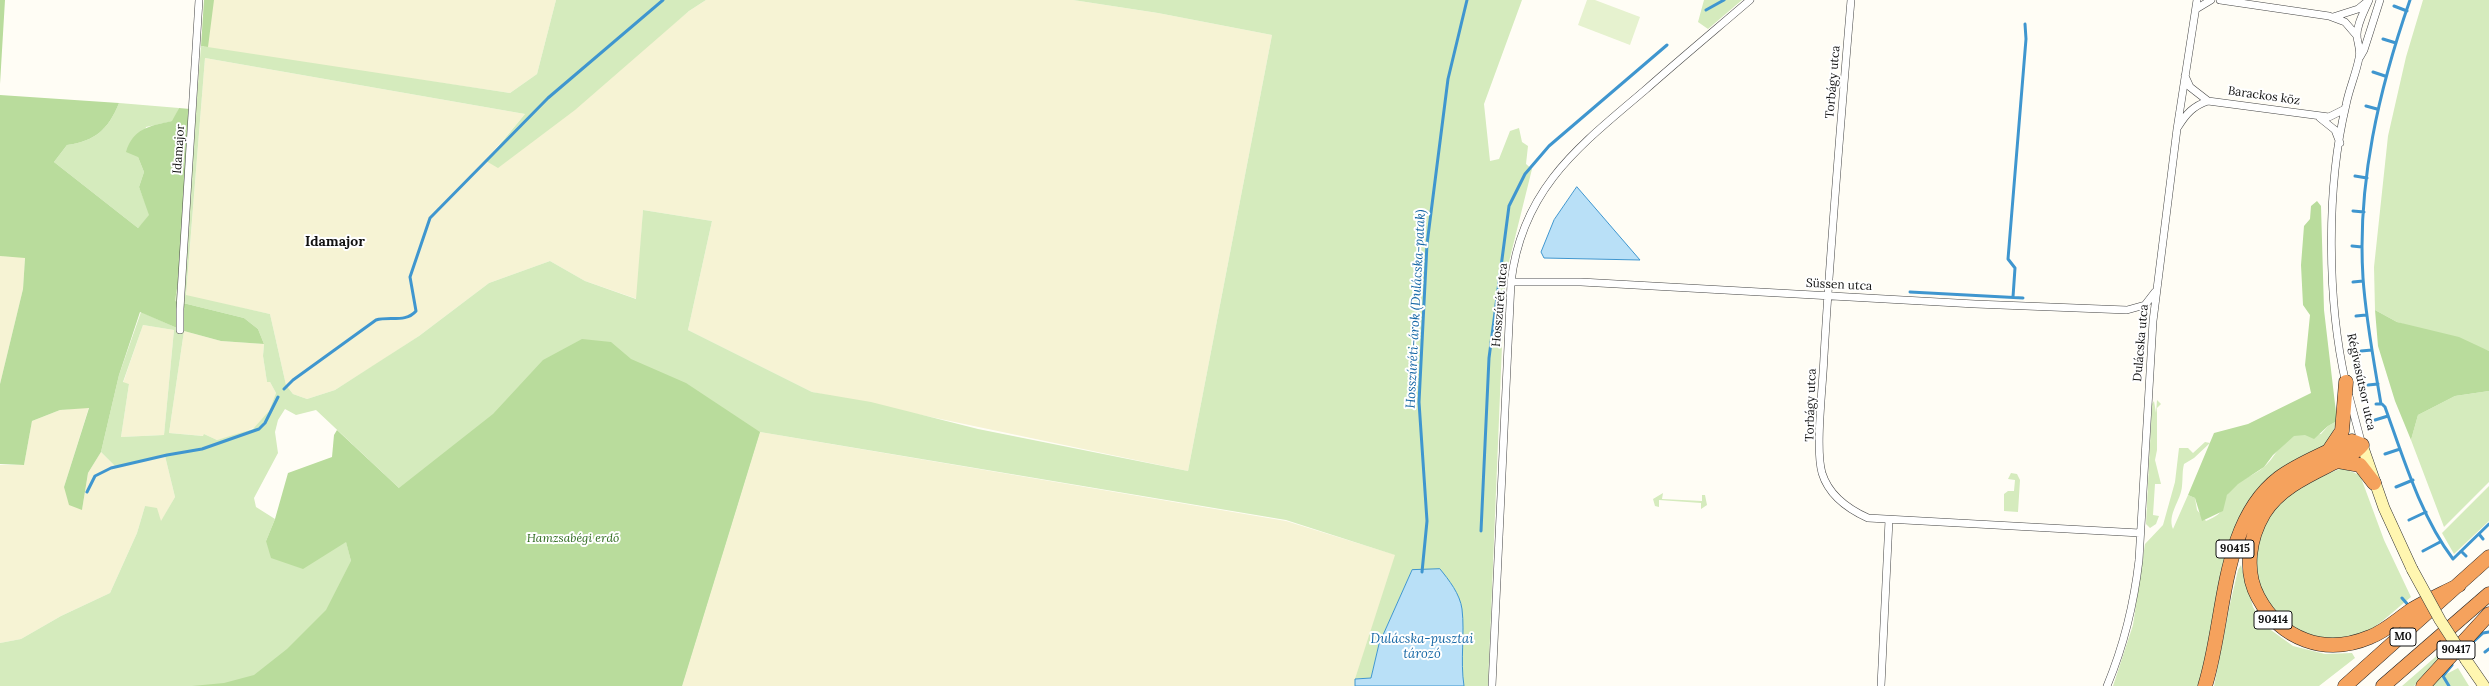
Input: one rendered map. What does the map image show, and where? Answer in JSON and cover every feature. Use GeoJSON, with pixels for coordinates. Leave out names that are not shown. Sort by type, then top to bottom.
{"type":"FeatureCollection","features":[{"type":"Feature","properties":{"kind":"highway","name":"90415"},"geometry":{"type":"LineString","coordinates":[[2333,456],[2342,431],[2346,382]]}},
{"type":"Feature","properties":{"kind":"highway","name":"90415"},"geometry":{"type":"LineString","coordinates":[[2205,686],[2233,554],[2248,514],[2266,490],[2280,478],[2333,456],[2347,442],[2362,445]]}},
{"type":"Feature","properties":{"kind":"highway"},"geometry":{"type":"LineString","coordinates":[[2333,456],[2360,465],[2374,483]]}},
{"type":"Feature","properties":{"kind":"highway","name":"90414"},"geometry":{"type":"LineString","coordinates":[[2333,456],[2284,491],[2269,507],[2257,525],[2249,560],[2251,575],[2255,592],[2271,618],[2296,637],[2311,643],[2337,646],[2352,644],[2371,637],[2413,609],[2459,586]]}},
{"type":"Feature","properties":{"kind":"highway","name":"M0"},"geometry":{"type":"LineString","coordinates":[[2345,686],[2459,586],[2489,557]]}},
{"type":"Feature","properties":{"kind":"highway","name":"M0"},"geometry":{"type":"LineString","coordinates":[[2383,686],[2489,594]]}},
{"type":"Feature","properties":{"kind":"highway","name":"90417"},"geometry":{"type":"LineString","coordinates":[[2422,686],[2489,614]]}},
{"type":"Feature","properties":{"kind":"street","name":"Idamajor"},"geometry":{"type":"LineString","coordinates":[[180,330],[180,299],[199,0]]}},
{"type":"Feature","properties":{"kind":"street","name":"Hosszúrét utca"},"geometry":{"type":"LineString","coordinates":[[1492,686],[1511,282],[1525,227],[1533,207],[1559,167],[1584,142],[1750,0]]}},
{"type":"Feature","properties":{"kind":"street","name":"Torbágy utca"},"geometry":{"type":"LineString","coordinates":[[1851,0],[1827,296],[1821,429],[1822,473],[1830,489],[1839,501],[1868,518],[2140,533]]}},
{"type":"Feature","properties":{"kind":"street","name":"Dulácska utca"},"geometry":{"type":"LineString","coordinates":[[2107,686],[2132,611],[2139,560],[2148,393],[2156,290],[2176,129],[2197,0]]}},
{"type":"Feature","properties":{"kind":"street"},"geometry":{"type":"LineString","coordinates":[[2196,9],[2212,0]]}},
{"type":"Feature","properties":{"kind":"street"},"geometry":{"type":"LineString","coordinates":[[2220,0],[2333,18],[2345,22],[2357,36]]}},
{"type":"Feature","properties":{"kind":"street"},"geometry":{"type":"LineString","coordinates":[[2333,18],[2358,9],[2369,0]]}},
{"type":"Feature","properties":{"kind":"street","name":"Régivasútsor utca"},"geometry":{"type":"LineString","coordinates":[[2360,57],[2357,36],[2369,0]]}},
{"type":"Feature","properties":{"kind":"street","name":"Régivasútsor utca"},"geometry":{"type":"LineString","coordinates":[[2380,0],[2364,50],[2360,57],[2345,109],[2334,187],[2331,239],[2338,336],[2346,382],[2362,445],[2374,483],[2412,569],[2440,620],[2484,686]]}},
{"type":"Feature","properties":{"kind":"street"},"geometry":{"type":"LineString","coordinates":[[2185,76],[2190,87],[2208,101]]}},
{"type":"Feature","properties":{"kind":"street"},"geometry":{"type":"LineString","coordinates":[[2176,129],[2186,115],[2196,105],[2208,101]]}},
{"type":"Feature","properties":{"kind":"street","name":"Barackos köz"},"geometry":{"type":"LineString","coordinates":[[2208,101],[2329,117],[2345,109]]}},
{"type":"Feature","properties":{"kind":"street","name":"Barackos köz"},"geometry":{"type":"LineString","coordinates":[[2317,116],[2329,123],[2335,130],[2340,144]]}},
{"type":"Feature","properties":{"kind":"street","name":"Süssen utca"},"geometry":{"type":"LineString","coordinates":[[1511,282],[1559,282],[1975,304],[2127,310],[2145,305],[2156,290]]}},
{"type":"Feature","properties":{"kind":"street"},"geometry":{"type":"LineString","coordinates":[[1881,686],[1889,520]]}},
{"type":"Feature","properties":{"kind":"shaded area"},"geometry":{"type":"Polygon","coordinates":[[[209,0],[556,0],[537,74],[510,93],[204,48],[209,0]]]}},
{"type":"Feature","properties":{"kind":"shaded area"},"geometry":{"type":"Polygon","coordinates":[[[706,0],[1073,0],[1158,13],[1272,35],[1188,471],[812,392],[688,330],[712,221],[643,210],[637,299],[585,281],[550,261],[489,283],[419,336],[381,361],[335,390],[307,399],[293,394],[286,385],[270,314],[186,296],[205,58],[525,114],[486,160],[498,167],[689,11],[706,0]]]}},
{"type":"Feature","properties":{"kind":"shaded area"},"geometry":{"type":"Polygon","coordinates":[[[0,256],[25,257],[23,289],[0,384],[0,256]]]}},
{"type":"Feature","properties":{"kind":"shaded area"},"geometry":{"type":"Polygon","coordinates":[[[143,325],[174,330],[164,435],[121,437],[129,384],[123,383],[143,325]]]}},
{"type":"Feature","properties":{"kind":"shaded area"},"geometry":{"type":"Polygon","coordinates":[[[184,331],[221,341],[264,344],[263,356],[267,382],[270,382],[276,393],[269,411],[258,426],[237,435],[217,440],[204,434],[204,436],[169,433],[184,331]]]}},
{"type":"Feature","properties":{"kind":"shaded area"},"geometry":{"type":"Polygon","coordinates":[[[89,407],[64,487],[82,510],[88,473],[101,452],[115,466],[165,456],[175,497],[161,522],[145,506],[137,533],[110,593],[61,616],[21,639],[0,643],[0,465],[24,465],[32,421],[60,410],[89,407]]]}},
{"type":"Feature","properties":{"kind":"shaded area"},"geometry":{"type":"Polygon","coordinates":[[[760,432],[1286,521],[1396,555],[1355,686],[682,686],[760,432]]]}},
{"type":"Feature","properties":{"kind":"green space"},"geometry":{"type":"Polygon","coordinates":[[[0,0],[5,0],[0,84],[0,0]]]}},
{"type":"Feature","properties":{"kind":"green space"},"geometry":{"type":"Polygon","coordinates":[[[204,0],[214,0],[208,47],[201,46],[204,0]]]}},
{"type":"Feature","properties":{"kind":"green space"},"geometry":{"type":"Polygon","coordinates":[[[556,0],[706,0],[689,11],[575,110],[498,168],[486,161],[525,114],[205,58],[186,295],[270,314],[286,385],[293,394],[307,399],[335,390],[419,336],[489,283],[550,261],[585,281],[636,299],[643,210],[712,221],[688,330],[812,392],[871,402],[978,429],[1188,471],[1272,35],[1158,13],[1073,0],[1522,0],[1484,104],[1490,161],[1499,159],[1510,131],[1519,128],[1522,142],[1528,146],[1526,164],[1532,169],[1507,270],[1504,297],[1488,686],[1464,686],[1462,670],[1462,608],[1412,570],[1379,644],[1371,678],[1355,679],[1395,555],[1286,520],[760,432],[682,686],[0,686],[0,643],[21,639],[61,616],[110,593],[137,533],[145,506],[157,508],[161,521],[175,497],[165,456],[115,466],[101,452],[119,375],[141,312],[184,331],[169,433],[203,436],[204,434],[217,440],[253,429],[269,411],[276,393],[270,382],[267,382],[263,356],[264,344],[258,329],[244,318],[175,301],[179,276],[190,109],[196,109],[201,46],[510,93],[537,74],[556,0]],[[143,325],[123,382],[129,384],[121,437],[164,435],[174,330],[143,325]],[[285,409],[278,420],[275,432],[278,453],[254,498],[256,507],[275,519],[266,541],[335,548],[346,541],[351,561],[399,488],[316,410],[296,415],[285,409]]]}},
{"type":"Feature","properties":{"kind":"green space"},"geometry":{"type":"Polygon","coordinates":[[[1587,0],[1595,0],[1640,17],[1630,45],[1578,25],[1587,0]]]}},
{"type":"Feature","properties":{"kind":"green space"},"geometry":{"type":"Polygon","coordinates":[[[1704,0],[1742,0],[1708,29],[1698,22],[1704,0]]]}},
{"type":"Feature","properties":{"kind":"green space"},"geometry":{"type":"Polygon","coordinates":[[[2423,0],[2489,0],[2489,351],[2397,322],[2375,310],[2374,267],[2388,136],[2406,57],[2423,0]]]}},
{"type":"Feature","properties":{"kind":"green space"},"geometry":{"type":"Polygon","coordinates":[[[0,95],[119,103],[110,120],[99,133],[85,141],[67,145],[54,162],[138,228],[149,215],[139,187],[144,172],[138,157],[126,152],[129,144],[143,129],[172,121],[179,108],[190,109],[179,276],[175,301],[244,318],[258,329],[264,344],[221,341],[184,331],[140,312],[119,375],[101,452],[88,473],[82,510],[69,505],[64,487],[89,408],[60,410],[32,421],[24,465],[0,464],[0,384],[23,289],[25,258],[0,256],[0,95]]]}},
{"type":"Feature","properties":{"kind":"green space"},"geometry":{"type":"Polygon","coordinates":[[[119,103],[179,108],[173,121],[146,127],[138,157],[144,172],[139,187],[150,215],[138,228],[54,162],[67,145],[85,141],[99,133],[110,120],[119,103]]]}},
{"type":"Feature","properties":{"kind":"green space"},"geometry":{"type":"Polygon","coordinates":[[[2317,201],[2321,206],[2324,310],[2337,421],[2328,426],[2314,439],[2305,435],[2294,436],[2273,455],[2264,467],[2238,484],[2227,495],[2223,511],[2202,521],[2195,498],[2188,495],[2214,433],[2248,424],[2311,393],[2305,365],[2310,315],[2303,305],[2301,265],[2304,226],[2310,219],[2311,206],[2317,201]]]}},
{"type":"Feature","properties":{"kind":"green space"},"geometry":{"type":"Polygon","coordinates":[[[2375,310],[2397,322],[2459,337],[2489,351],[2489,391],[2455,396],[2418,415],[2411,440],[2395,401],[2378,346],[2375,310]]]}},
{"type":"Feature","properties":{"kind":"green space","name":"Hamzsabégi erdő"},"geometry":{"type":"Polygon","coordinates":[[[582,339],[611,342],[631,359],[686,383],[760,432],[682,686],[192,686],[224,683],[254,675],[287,649],[326,610],[351,561],[346,542],[303,569],[271,558],[266,541],[275,519],[288,473],[332,457],[334,435],[337,430],[399,488],[493,414],[543,360],[582,339]]]}},
{"type":"Feature","properties":{"kind":"green space"},"geometry":{"type":"Polygon","coordinates":[[[2489,391],[2489,482],[2444,527],[2411,440],[2418,415],[2455,396],[2489,391]]]}},
{"type":"Feature","properties":{"kind":"green space"},"geometry":{"type":"Polygon","coordinates":[[[2157,400],[2161,404],[2157,408],[2157,450],[2155,460],[2161,484],[2155,484],[2153,515],[2159,516],[2156,524],[2150,528],[2146,524],[2152,404],[2154,401],[2156,413],[2157,400]]]}},
{"type":"Feature","properties":{"kind":"green space"},"geometry":{"type":"Polygon","coordinates":[[[2337,421],[2329,442],[2251,500],[2198,686],[2113,686],[2133,625],[2145,544],[2163,525],[2175,482],[2179,448],[2188,448],[2193,453],[2205,442],[2210,443],[2194,458],[2184,464],[2181,492],[2172,518],[2173,529],[2188,495],[2195,498],[2197,510],[2206,521],[2213,518],[2220,513],[2224,500],[2231,490],[2239,482],[2264,467],[2284,442],[2293,436],[2321,434],[2328,426],[2337,421]]]}},
{"type":"Feature","properties":{"kind":"green space"},"geometry":{"type":"Polygon","coordinates":[[[2342,468],[2360,475],[2384,540],[2411,597],[2376,626],[2360,635],[2339,640],[2313,638],[2294,630],[2267,602],[2259,581],[2256,558],[2257,546],[2263,524],[2276,506],[2302,486],[2342,468]]]}},
{"type":"Feature","properties":{"kind":"green space"},"geometry":{"type":"Polygon","coordinates":[[[2011,473],[2017,474],[2020,480],[2018,512],[2004,511],[2004,494],[2008,491],[2014,491],[2015,480],[2008,479],[2011,473]]]}},
{"type":"Feature","properties":{"kind":"green space"},"geometry":{"type":"Polygon","coordinates":[[[2489,486],[2489,521],[2454,554],[2442,533],[2489,486]]]}},
{"type":"Feature","properties":{"kind":"green space"},"geometry":{"type":"Polygon","coordinates":[[[1663,493],[1662,499],[1702,501],[1702,495],[1705,495],[1707,505],[1701,509],[1701,503],[1659,500],[1659,507],[1655,506],[1653,499],[1663,493]]]}},
{"type":"Feature","properties":{"kind":"green space"},"geometry":{"type":"Polygon","coordinates":[[[2241,565],[2253,607],[2264,625],[2293,646],[2325,654],[2352,653],[2355,658],[2319,686],[2214,686],[2230,604],[2238,570],[2241,565]]]}},
{"type":"Feature","properties":{"kind":"green space"},"geometry":{"type":"Polygon","coordinates":[[[2440,653],[2442,655],[2414,686],[2402,686],[2440,653]]]}},
{"type":"Feature","properties":{"kind":"green space"},"geometry":{"type":"Polygon","coordinates":[[[2458,668],[2469,686],[2431,686],[2437,679],[2458,668]]]}},
{"type":"Feature","properties":{"kind":"water"},"geometry":{"type":"Polygon","coordinates":[[[1577,187],[1640,260],[1544,258],[1541,252],[1554,220],[1577,187]]]}},
{"type":"Feature","properties":{"kind":"water","name":"Dulácska-pusztai tározó"},"geometry":{"type":"Polygon","coordinates":[[[1440,569],[1457,593],[1461,603],[1463,628],[1462,667],[1464,686],[1355,686],[1355,679],[1371,678],[1379,644],[1412,570],[1440,569]]]}},
{"type":"Feature","properties":{"kind":"waterway"},"geometry":{"type":"LineString","coordinates":[[284,389],[293,380],[376,320],[407,317],[416,311],[410,277],[430,218],[548,98],[663,0]]}},
{"type":"Feature","properties":{"kind":"waterway","name":"Hosszúréti-árok (Dulácska-patak)"},"geometry":{"type":"LineString","coordinates":[[1422,572],[1427,521],[1419,402],[1427,244],[1448,79],[1467,0]]}},
{"type":"Feature","properties":{"kind":"waterway"},"geometry":{"type":"LineString","coordinates":[[1706,10],[1724,0]]}},
{"type":"Feature","properties":{"kind":"waterway"},"geometry":{"type":"LineString","coordinates":[[2381,404],[2370,341],[2364,294],[2362,242],[2363,207],[2367,172],[2380,102],[2410,0]]}},
{"type":"Feature","properties":{"kind":"waterway"},"geometry":{"type":"LineString","coordinates":[[2394,6],[2407,11]]}},
{"type":"Feature","properties":{"kind":"waterway"},"geometry":{"type":"LineString","coordinates":[[2013,297],[2015,268],[2008,259],[2026,39],[2025,24]]}},
{"type":"Feature","properties":{"kind":"waterway"},"geometry":{"type":"LineString","coordinates":[[2383,39],[2396,43]]}},
{"type":"Feature","properties":{"kind":"waterway"},"geometry":{"type":"LineString","coordinates":[[1481,531],[1489,358],[1509,206],[1525,174],[1549,146],[1667,45]]}},
{"type":"Feature","properties":{"kind":"waterway"},"geometry":{"type":"LineString","coordinates":[[2373,72],[2385,76]]}},
{"type":"Feature","properties":{"kind":"waterway"},"geometry":{"type":"LineString","coordinates":[[2366,106],[2377,109]]}},
{"type":"Feature","properties":{"kind":"waterway"},"geometry":{"type":"LineString","coordinates":[[2355,176],[2367,178]]}},
{"type":"Feature","properties":{"kind":"waterway"},"geometry":{"type":"LineString","coordinates":[[2353,211],[2364,212]]}},
{"type":"Feature","properties":{"kind":"waterway"},"geometry":{"type":"LineString","coordinates":[[2352,246],[2362,247]]}},
{"type":"Feature","properties":{"kind":"waterway"},"geometry":{"type":"LineString","coordinates":[[2353,282],[2363,281]]}},
{"type":"Feature","properties":{"kind":"waterway"},"geometry":{"type":"LineString","coordinates":[[1910,292],[2023,298]]}},
{"type":"Feature","properties":{"kind":"waterway"},"geometry":{"type":"LineString","coordinates":[[2356,316],[2366,315]]}},
{"type":"Feature","properties":{"kind":"waterway"},"geometry":{"type":"LineString","coordinates":[[2361,351],[2372,350]]}},
{"type":"Feature","properties":{"kind":"waterway"},"geometry":{"type":"LineString","coordinates":[[2368,385],[2378,384]]}},
{"type":"Feature","properties":{"kind":"waterway"},"geometry":{"type":"LineString","coordinates":[[87,492],[95,476],[111,468],[167,455],[202,449],[259,429],[265,423],[278,397]]}},
{"type":"Feature","properties":{"kind":"waterway"},"geometry":{"type":"LineString","coordinates":[[2376,404],[2382,404],[2385,407],[2422,506],[2431,525],[2453,559],[2489,524]]}},
{"type":"Feature","properties":{"kind":"waterway"},"geometry":{"type":"LineString","coordinates":[[2375,420],[2388,416]]}},
{"type":"Feature","properties":{"kind":"waterway"},"geometry":{"type":"LineString","coordinates":[[2385,454],[2400,449]]}},
{"type":"Feature","properties":{"kind":"waterway"},"geometry":{"type":"LineString","coordinates":[[2396,487],[2413,480]]}},
{"type":"Feature","properties":{"kind":"waterway"},"geometry":{"type":"LineString","coordinates":[[2409,520],[2426,512]]}},
{"type":"Feature","properties":{"kind":"waterway"},"geometry":{"type":"LineString","coordinates":[[2479,534],[2483,539]]}},
{"type":"Feature","properties":{"kind":"waterway"},"geometry":{"type":"LineString","coordinates":[[2423,551],[2440,542]]}},
{"type":"Feature","properties":{"kind":"waterway"},"geometry":{"type":"LineString","coordinates":[[2461,551],[2466,556]]}},
{"type":"Feature","properties":{"kind":"waterway"},"geometry":{"type":"LineString","coordinates":[[2402,598],[2409,606]]}},
{"type":"Feature","properties":{"kind":"waterway"},"geometry":{"type":"LineString","coordinates":[[2472,643],[2483,633],[2489,632]]}},
{"type":"Feature","properties":{"kind":"waterway"},"geometry":{"type":"LineString","coordinates":[[2485,652],[2489,649]]}},
{"type":"Feature","properties":{"kind":"waterway"},"geometry":{"type":"LineString","coordinates":[[2449,686],[2443,676],[2452,665]]}},
{"type":"Feature","properties":{"kind":"district","name":"Idamajor"},"geometry":{"type":"Point","coordinates":[335,242]}}]}
